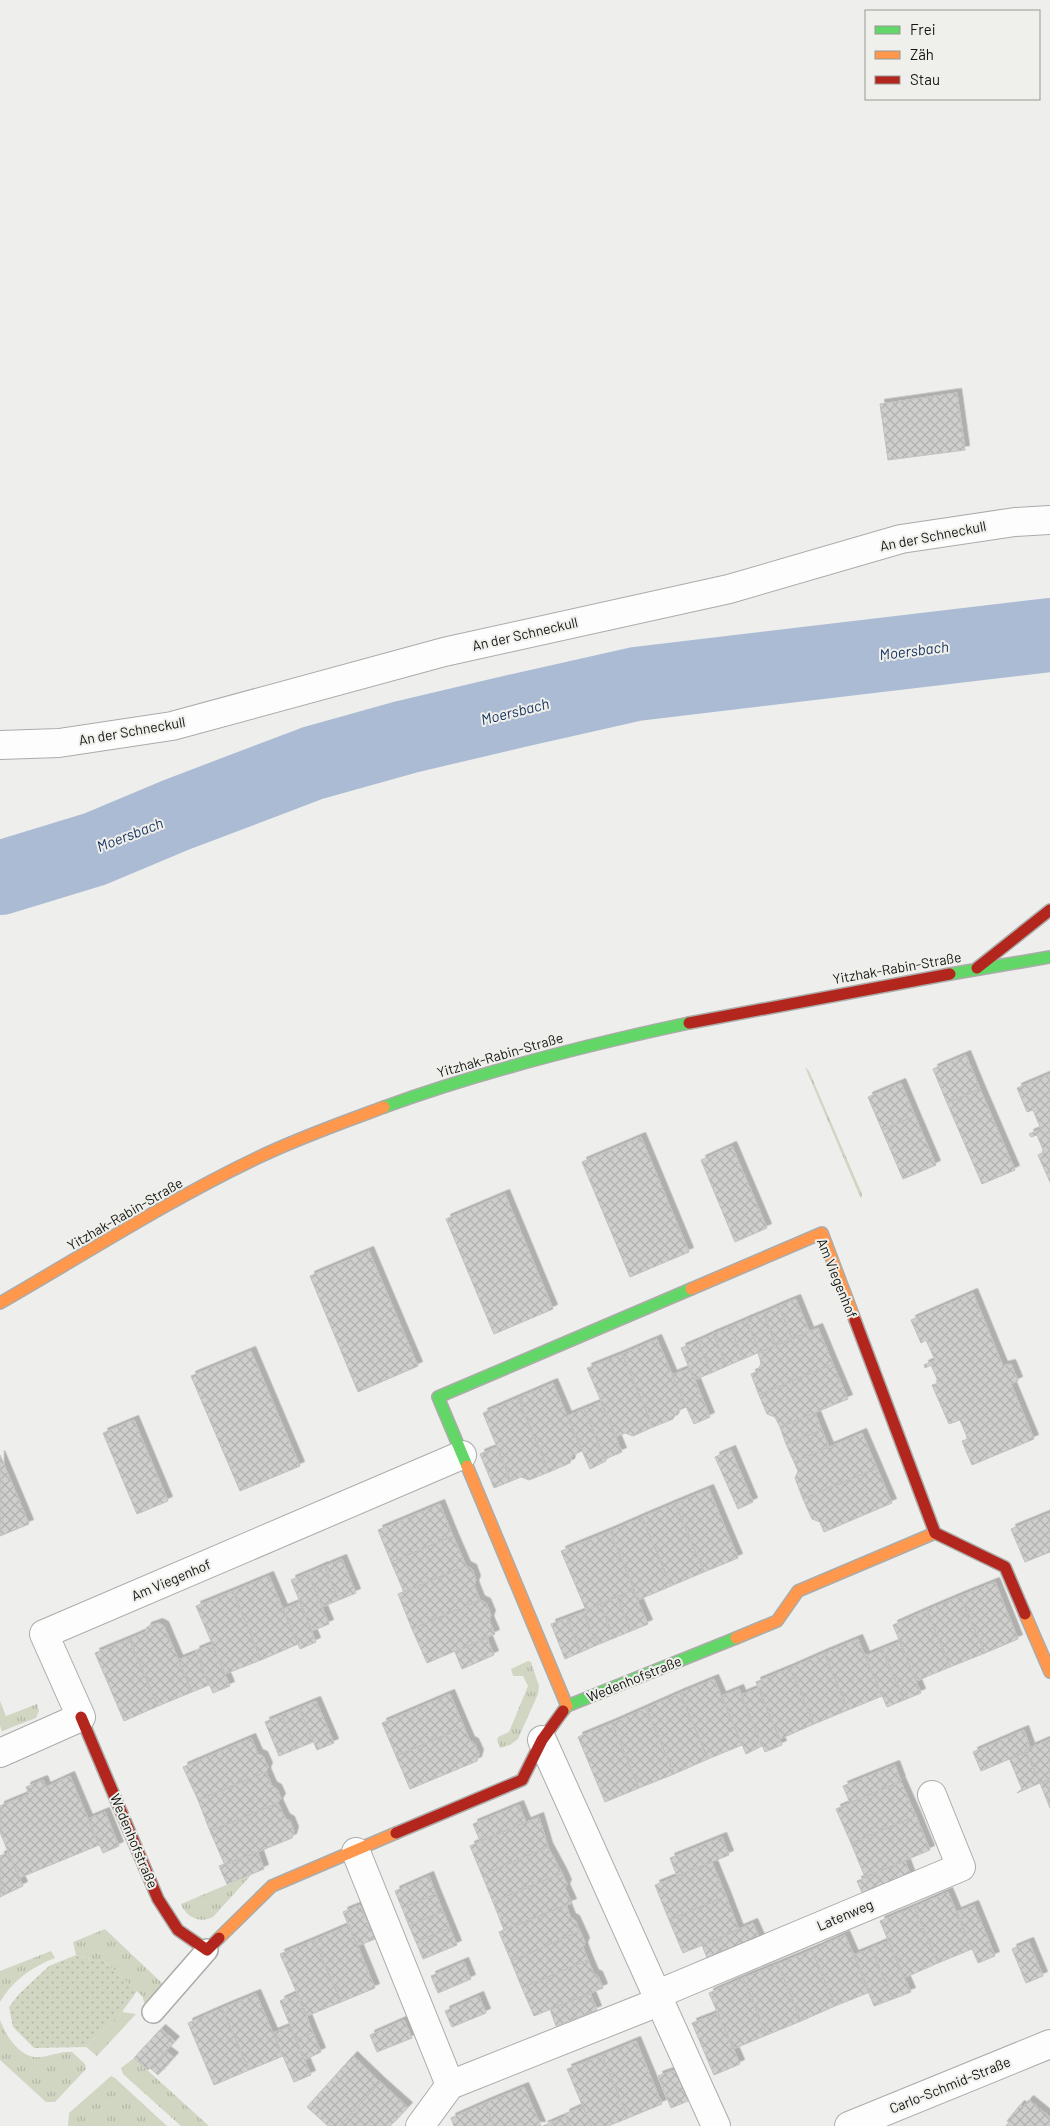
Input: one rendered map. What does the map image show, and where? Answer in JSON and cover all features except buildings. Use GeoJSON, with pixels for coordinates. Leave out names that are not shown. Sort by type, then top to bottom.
{"type":"FeatureCollection","features":[{"type":"Feature","properties":{"kind":"street","name":"An der Schneckull"},"geometry":{"type":"LineString","coordinates":[[0,746],[59,743],[172,726],[444,652],[729,589],[902,540],[1015,522],[1050,520]]}},
{"type":"Feature","properties":{"kind":"street"},"geometry":{"type":"LineString","coordinates":[[977,969],[1050,910]]}},
{"type":"Feature","properties":{"kind":"street","name":"Yitzhak-Rabin-Straße"},"geometry":{"type":"LineString","coordinates":[[0,1303],[175,1201],[270,1151],[416,1096],[502,1069],[613,1039],[743,1011],[1050,957]]}},
{"type":"Feature","properties":{"kind":"street","name":"Am Viegenhof"},"geometry":{"type":"LineString","coordinates":[[567,1706],[438,1397],[822,1233],[935,1533]]}},
{"type":"Feature","properties":{"kind":"street","name":"Am Viegenhof"},"geometry":{"type":"LineString","coordinates":[[82,1717],[44,1634],[462,1455]]}},
{"type":"Feature","properties":{"kind":"street"},"geometry":{"type":"LineString","coordinates":[[935,1533],[1006,1567],[1050,1672]]}},
{"type":"Feature","properties":{"kind":"street","name":"Wedenhofstraße"},"geometry":{"type":"LineString","coordinates":[[567,1706],[777,1621],[798,1591],[935,1533]]}},
{"type":"Feature","properties":{"kind":"street"},"geometry":{"type":"LineString","coordinates":[[208,1950],[272,1886],[522,1780],[542,1740],[567,1706]]}},
{"type":"Feature","properties":{"kind":"street"},"geometry":{"type":"LineString","coordinates":[[0,1752],[82,1717]]}},
{"type":"Feature","properties":{"kind":"street","name":"Wedenhofstraße"},"geometry":{"type":"LineString","coordinates":[[82,1717],[158,1899],[178,1930],[208,1950]]}},
{"type":"Feature","properties":{"kind":"street"},"geometry":{"type":"LineString","coordinates":[[542,1740],[660,1998],[716,2126]]}},
{"type":"Feature","properties":{"kind":"street","name":"Latenweg"},"geometry":{"type":"LineString","coordinates":[[660,1998],[961,1867],[932,1795]]}},
{"type":"Feature","properties":{"kind":"street"},"geometry":{"type":"LineString","coordinates":[[356,1852],[450,2085]]}},
{"type":"Feature","properties":{"kind":"street"},"geometry":{"type":"LineString","coordinates":[[420,2126],[450,2085],[660,1998]]}},
{"type":"Feature","properties":{"kind":"street","name":"Carlo-Schmid-Straße"},"geometry":{"type":"LineString","coordinates":[[849,2126],[1050,2044]]}},
{"type":"Feature","properties":{"kind":"lane"},"geometry":{"type":"LineString","coordinates":[[153,2012],[208,1950]]}},
{"type":"Feature","properties":{"kind":"green space"},"geometry":{"type":"Polygon","coordinates":[[[805,1067],[809,1071],[862,1194],[861,1199],[805,1067]]]}},
{"type":"Feature","properties":{"kind":"green space"},"geometry":{"type":"Polygon","coordinates":[[[528,1661],[531,1662],[539,1686],[538,1694],[518,1739],[510,1745],[500,1748],[497,1740],[498,1737],[509,1732],[528,1686],[523,1676],[513,1676],[511,1669],[528,1661]]]}},
{"type":"Feature","properties":{"kind":"green space"},"geometry":{"type":"Polygon","coordinates":[[[0,1701],[6,1716],[37,1704],[39,1711],[36,1718],[2,1731],[0,1726],[0,1701]]]}},
{"type":"Feature","properties":{"kind":"green space"},"geometry":{"type":"Polygon","coordinates":[[[252,1874],[213,1917],[203,1920],[194,1918],[183,1909],[181,1904],[252,1874]]]}},
{"type":"Feature","properties":{"kind":"green space"},"geometry":{"type":"Polygon","coordinates":[[[105,1929],[163,1984],[145,2004],[142,1996],[102,1959],[90,1959],[76,1955],[73,1942],[105,1929]]]}},
{"type":"Feature","properties":{"kind":"green space"},"geometry":{"type":"Polygon","coordinates":[[[51,1951],[55,1958],[23,1975],[0,2002],[0,1971],[51,1951]]]}},
{"type":"Feature","properties":{"kind":"green space"},"geometry":{"type":"Polygon","coordinates":[[[76,1955],[90,1959],[102,1959],[137,1991],[122,2012],[86,2047],[34,2048],[13,2027],[9,2007],[19,1994],[49,1966],[76,1955]]]}},
{"type":"Feature","properties":{"kind":"green space"},"geometry":{"type":"Polygon","coordinates":[[[122,2012],[136,2014],[97,2056],[86,2047],[122,2012]]]}},
{"type":"Feature","properties":{"kind":"green space"},"geometry":{"type":"Polygon","coordinates":[[[0,2020],[10,2040],[27,2055],[41,2057],[72,2052],[85,2064],[86,2069],[55,2102],[46,2102],[0,2060],[0,2020]]]}},
{"type":"Feature","properties":{"kind":"green space"},"geometry":{"type":"Polygon","coordinates":[[[134,2058],[209,2126],[181,2126],[123,2074],[121,2068],[134,2058]]]}},
{"type":"Feature","properties":{"kind":"green space"},"geometry":{"type":"Polygon","coordinates":[[[111,2076],[167,2126],[68,2126],[69,2113],[111,2076]]]}},
{"type":"Feature","properties":{"kind":"waterway","name":"Moersbach"},"geometry":{"type":"LineString","coordinates":[[0,878],[95,849],[176,815],[313,763],[406,737],[516,711],[636,684],[1050,635]]}},
{"type":"Feature","properties":{"kind":"traffic: fast"},"geometry":{"type":"LineString","coordinates":[[950,974],[1050,957]]}},
{"type":"Feature","properties":{"kind":"traffic: fast"},"geometry":{"type":"LineString","coordinates":[[384,1107],[497,1070],[612,1040],[689,1023]]}},
{"type":"Feature","properties":{"kind":"traffic: fast"},"geometry":{"type":"LineString","coordinates":[[467,1466],[438,1397],[691,1289]]}},
{"type":"Feature","properties":{"kind":"traffic: fast"},"geometry":{"type":"LineString","coordinates":[[563,1711],[567,1706],[736,1638]]}},
{"type":"Feature","properties":{"kind":"traffic: slow"},"geometry":{"type":"LineString","coordinates":[[0,1303],[159,1209],[224,1174],[288,1144],[384,1107]]}},
{"type":"Feature","properties":{"kind":"traffic: slow"},"geometry":{"type":"LineString","coordinates":[[691,1289],[822,1233],[855,1320]]}},
{"type":"Feature","properties":{"kind":"traffic: slow"},"geometry":{"type":"LineString","coordinates":[[467,1466],[567,1706]]}},
{"type":"Feature","properties":{"kind":"traffic: slow"},"geometry":{"type":"LineString","coordinates":[[736,1638],[777,1621],[798,1591],[935,1533]]}},
{"type":"Feature","properties":{"kind":"traffic: slow"},"geometry":{"type":"LineString","coordinates":[[1025,1614],[1050,1672]]}},
{"type":"Feature","properties":{"kind":"traffic: slow"},"geometry":{"type":"LineString","coordinates":[[219,1938],[272,1886],[396,1833]]}},
{"type":"Feature","properties":{"kind":"traffic: jam"},"geometry":{"type":"LineString","coordinates":[[977,968],[1050,910]]}},
{"type":"Feature","properties":{"kind":"traffic: jam"},"geometry":{"type":"LineString","coordinates":[[689,1023],[950,974]]}},
{"type":"Feature","properties":{"kind":"traffic: jam"},"geometry":{"type":"LineString","coordinates":[[855,1320],[935,1533],[1005,1567],[1025,1614]]}},
{"type":"Feature","properties":{"kind":"traffic: jam"},"geometry":{"type":"LineString","coordinates":[[396,1833],[522,1780],[542,1740],[563,1711]]}},
{"type":"Feature","properties":{"kind":"traffic: jam"},"geometry":{"type":"LineString","coordinates":[[81,1717],[158,1899],[178,1930],[207,1950],[219,1938]]}}]}
